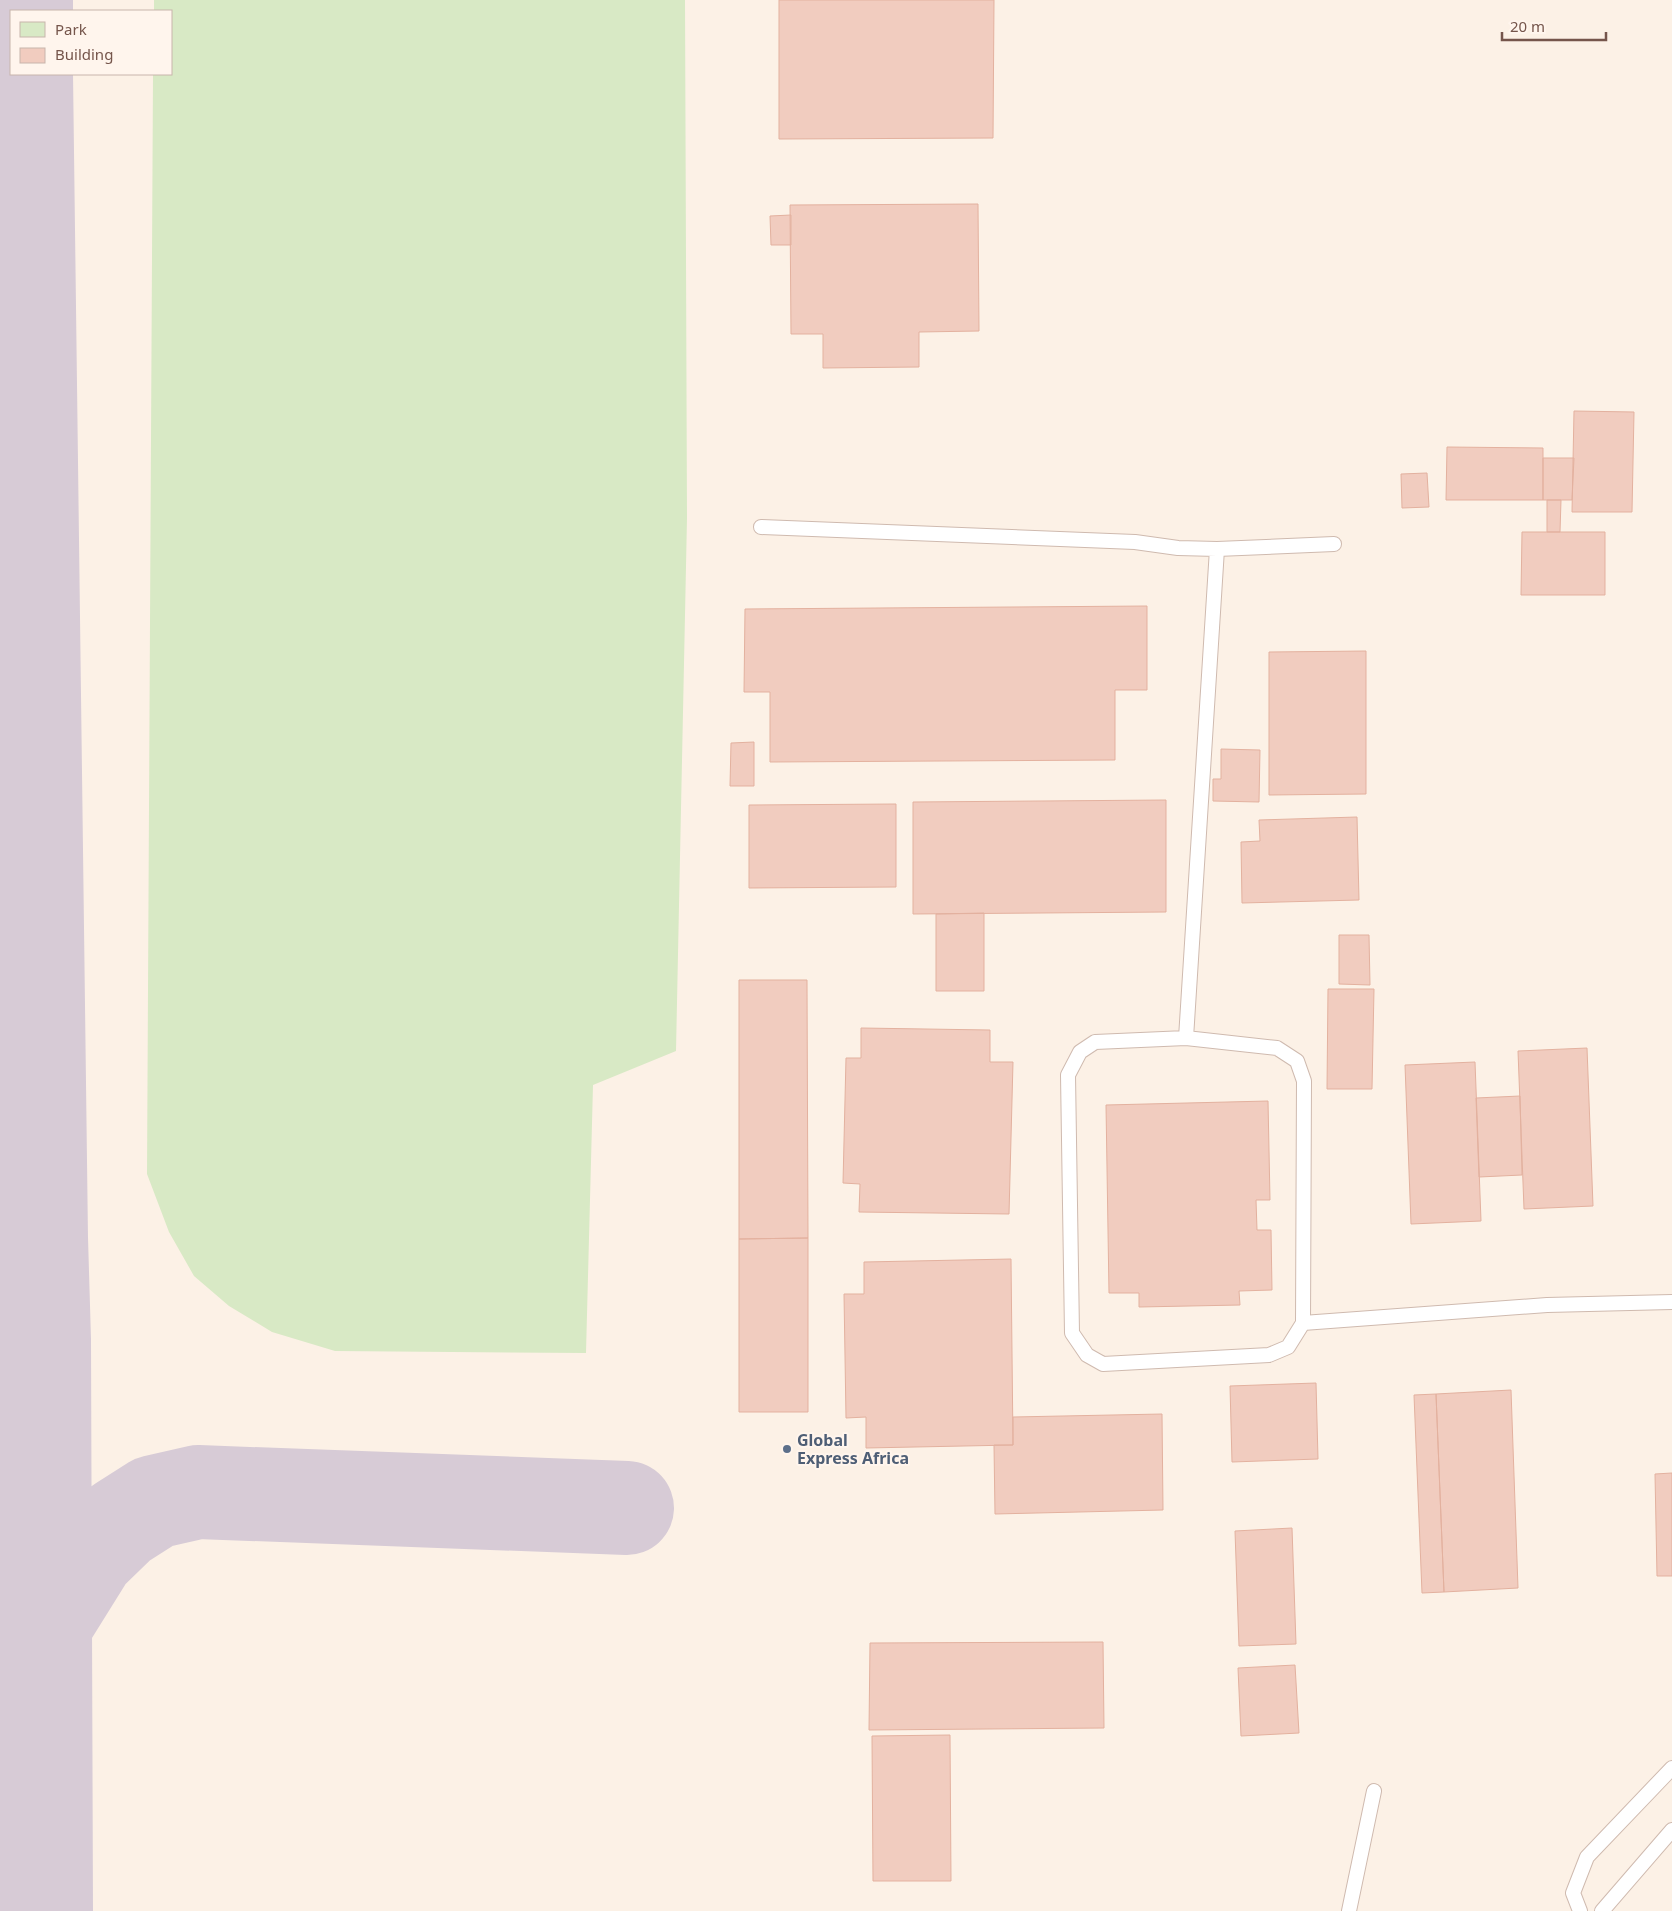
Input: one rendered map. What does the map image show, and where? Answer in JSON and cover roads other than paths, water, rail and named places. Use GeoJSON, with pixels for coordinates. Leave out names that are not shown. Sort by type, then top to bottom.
{"type":"FeatureCollection","features":[{"type":"Feature","properties":{"kind":"lane"},"geometry":{"type":"LineString","coordinates":[[761,527],[1135,542],[1178,548],[1218,549],[1334,544]]}},
{"type":"Feature","properties":{"kind":"lane"},"geometry":{"type":"LineString","coordinates":[[1186,1038],[1218,549]]}},
{"type":"Feature","properties":{"kind":"lane"},"geometry":{"type":"LineString","coordinates":[[1186,1038],[1276,1048],[1297,1062],[1304,1081],[1303,1323],[1288,1347],[1269,1355],[1103,1364],[1087,1354],[1072,1333],[1068,1075],[1080,1052],[1095,1042],[1186,1038]]}},
{"type":"Feature","properties":{"kind":"lane"},"geometry":{"type":"LineString","coordinates":[[1303,1323],[1546,1305],[1672,1302]]}},
{"type":"Feature","properties":{"kind":"lane"},"geometry":{"type":"LineString","coordinates":[[1580,1911],[1573,1893],[1587,1857],[1672,1768]]}},
{"type":"Feature","properties":{"kind":"lane"},"geometry":{"type":"LineString","coordinates":[[1349,1911],[1374,1791]]}},
{"type":"Feature","properties":{"kind":"lane"},"geometry":{"type":"LineString","coordinates":[[1602,1911],[1672,1830]]}},
{"type":"Feature","properties":{"kind":"place","name":"Global Express Africa"},"geometry":{"type":"Point","coordinates":[787,1449]}}]}
